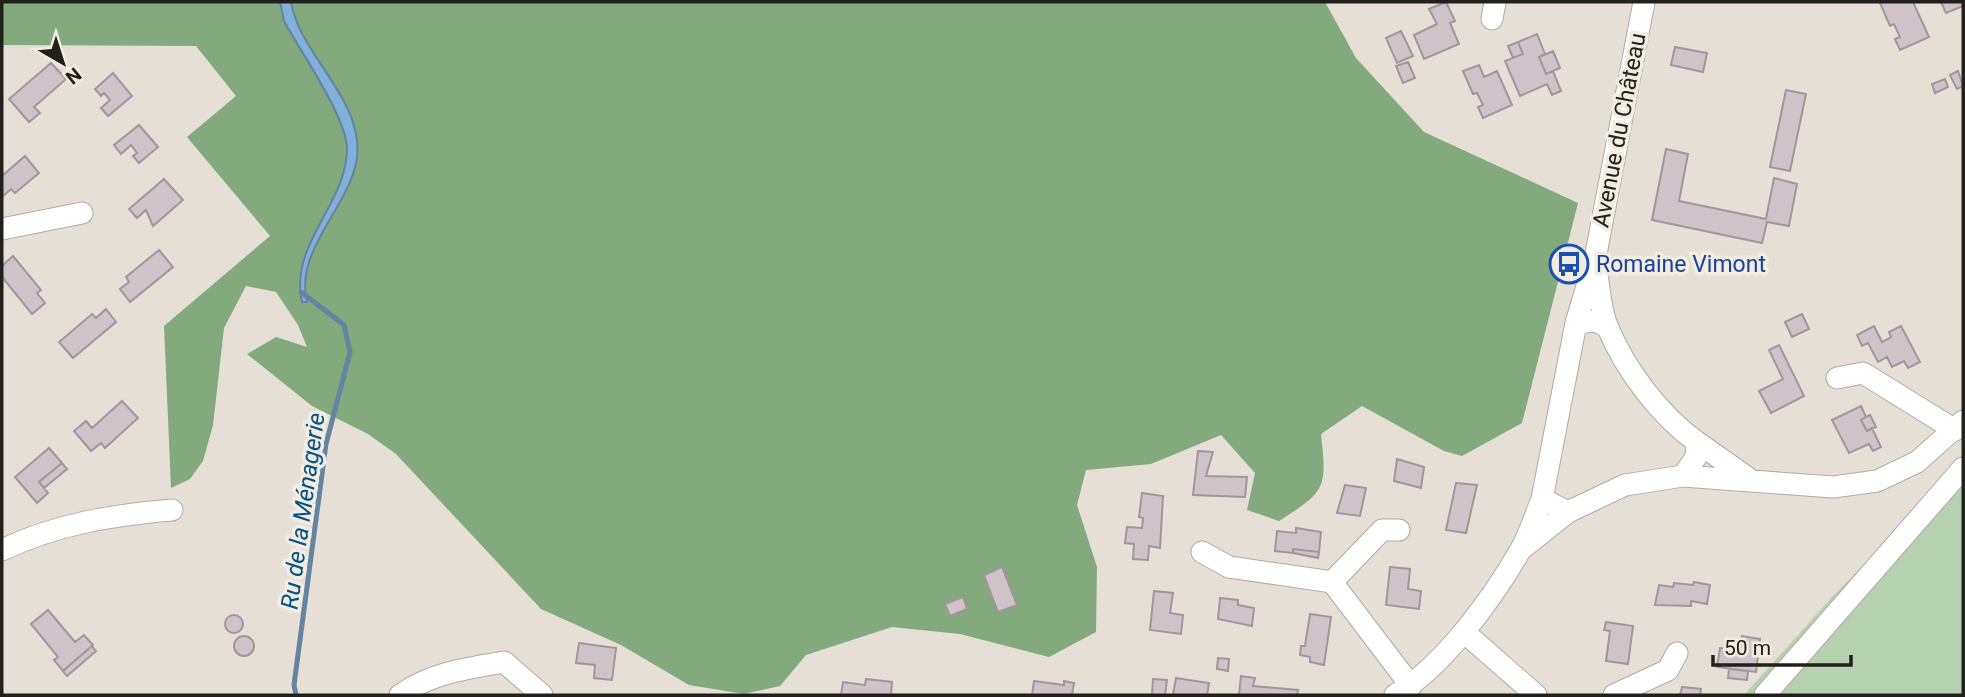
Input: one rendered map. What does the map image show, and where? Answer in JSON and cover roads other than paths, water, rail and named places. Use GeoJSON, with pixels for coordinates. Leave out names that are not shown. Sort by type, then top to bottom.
{"type":"FeatureCollection","features":[{"type":"Feature","properties":{"kind":"street","name":"Avenue du Château"},"geometry":{"type":"LineString","coordinates":[[1522,548],[1542,499],[1576,323],[1595,259],[1644,2]]}},
{"type":"Feature","properties":{"kind":"street"},"geometry":{"type":"LineString","coordinates":[[2,229],[82,213]]}},
{"type":"Feature","properties":{"kind":"street","name":"Avenue du Château"},"geometry":{"type":"LineString","coordinates":[[1595,259],[1607,327]]}},
{"type":"Feature","properties":{"kind":"street"},"geometry":{"type":"LineString","coordinates":[[1576,323],[1596,321],[1607,327],[1652,398],[1684,433],[1748,478]]}},
{"type":"Feature","properties":{"kind":"street"},"geometry":{"type":"LineString","coordinates":[[1202,552],[1229,567],[1332,582],[1403,691],[1464,632],[1522,548],[1568,512],[1625,485],[1683,475],[1748,478],[1788,485],[1833,487],[1877,481],[1917,462],[1959,426],[1863,373],[1837,378]]}},
{"type":"Feature","properties":{"kind":"street"},"geometry":{"type":"LineString","coordinates":[[1683,475],[1696,457],[1697,442]]}},
{"type":"Feature","properties":{"kind":"street"},"geometry":{"type":"LineString","coordinates":[[1765,695],[1963,468]]}},
{"type":"Feature","properties":{"kind":"street"},"geometry":{"type":"LineString","coordinates":[[1542,499],[1568,512]]}},
{"type":"Feature","properties":{"kind":"street"},"geometry":{"type":"LineString","coordinates":[[2,550],[71,525],[116,514],[172,510]]}},
{"type":"Feature","properties":{"kind":"street"},"geometry":{"type":"LineString","coordinates":[[1332,582],[1381,530],[1399,530]]}},
{"type":"Feature","properties":{"kind":"street"},"geometry":{"type":"LineString","coordinates":[[1464,632],[1535,695]]}},
{"type":"Feature","properties":{"kind":"street"},"geometry":{"type":"LineString","coordinates":[[1614,695],[1668,670],[1677,653]]}},
{"type":"Feature","properties":{"kind":"street"},"geometry":{"type":"LineString","coordinates":[[400,695],[416,684],[456,670],[504,662],[541,695]]}},
{"type":"Feature","properties":{"kind":"water"},"geometry":{"type":"Polygon","coordinates":[[[280,2],[291,2],[306,41],[342,97],[357,137],[357,158],[352,176],[308,264],[305,283],[307,302],[302,302],[300,281],[303,262],[338,189],[347,150],[340,121],[332,103],[284,21],[280,2]]]}},
{"type":"Feature","properties":{"kind":"waterway","name":"Ru de la Ménagerie"},"geometry":{"type":"LineString","coordinates":[[296,695],[294,685],[326,444],[350,352],[344,325],[301,292]]}},
{"type":"Feature","properties":{"kind":"place","name":"Romaine Vimont"},"geometry":{"type":"Point","coordinates":[1569,264]}}]}
